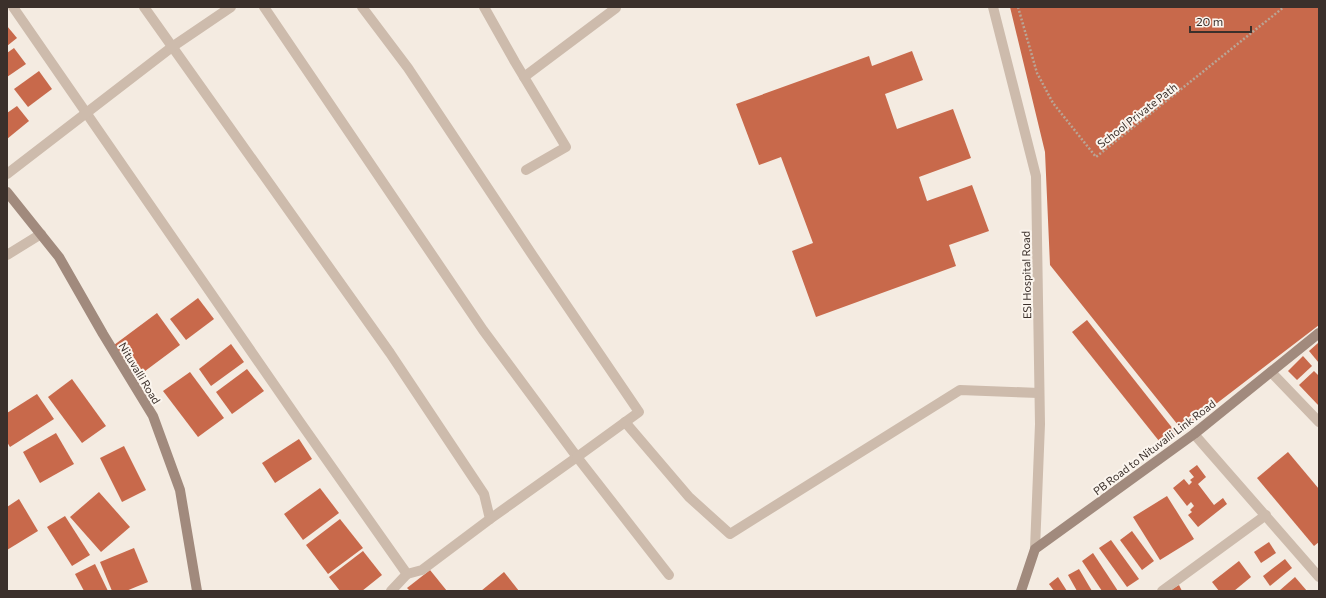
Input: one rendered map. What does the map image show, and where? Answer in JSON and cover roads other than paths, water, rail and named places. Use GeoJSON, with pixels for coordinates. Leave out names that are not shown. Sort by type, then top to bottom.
{"type":"FeatureCollection","features":[{"type":"Feature","properties":{"kind":"street"},"geometry":{"type":"LineString","coordinates":[[14,7],[300,422],[407,574]]}},
{"type":"Feature","properties":{"kind":"street"},"geometry":{"type":"LineString","coordinates":[[144,7],[398,366],[484,494],[490,519]]}},
{"type":"Feature","properties":{"kind":"street"},"geometry":{"type":"LineString","coordinates":[[7,174],[172,47],[231,7]]}},
{"type":"Feature","properties":{"kind":"street"},"geometry":{"type":"LineString","coordinates":[[264,7],[483,330],[576,457],[669,575]]}},
{"type":"Feature","properties":{"kind":"street"},"geometry":{"type":"LineString","coordinates":[[362,7],[408,68],[639,412],[490,519],[422,570],[407,574],[391,591]]}},
{"type":"Feature","properties":{"kind":"street"},"geometry":{"type":"LineString","coordinates":[[484,7],[566,147],[526,170]]}},
{"type":"Feature","properties":{"kind":"street"},"geometry":{"type":"LineString","coordinates":[[524,77],[616,8],[615,7]]}},
{"type":"Feature","properties":{"kind":"street","name":"ESI Hospital Road"},"geometry":{"type":"LineString","coordinates":[[993,7],[1036,176],[1040,424],[1035,549]]}},
{"type":"Feature","properties":{"kind":"street","name":"Nituvalli Road"},"geometry":{"type":"LineString","coordinates":[[7,192],[59,257],[103,334],[153,416],[180,490],[197,591]]}},
{"type":"Feature","properties":{"kind":"street"},"geometry":{"type":"LineString","coordinates":[[7,255],[41,234]]}},
{"type":"Feature","properties":{"kind":"street","name":"PB Road to Nituvalli Link Road"},"geometry":{"type":"LineString","coordinates":[[1035,549],[1194,434],[1319,333]]}},
{"type":"Feature","properties":{"kind":"street"},"geometry":{"type":"LineString","coordinates":[[1271,372],[1319,422]]}},
{"type":"Feature","properties":{"kind":"street"},"geometry":{"type":"LineString","coordinates":[[625,422],[690,497],[730,534],[960,390],[1039,393]]}},
{"type":"Feature","properties":{"kind":"street"},"geometry":{"type":"LineString","coordinates":[[1194,434],[1319,577]]}},
{"type":"Feature","properties":{"kind":"street"},"geometry":{"type":"LineString","coordinates":[[1162,591],[1266,515]]}},
{"type":"Feature","properties":{"kind":"street"},"geometry":{"type":"LineString","coordinates":[[1021,591],[1035,549]]}}]}
